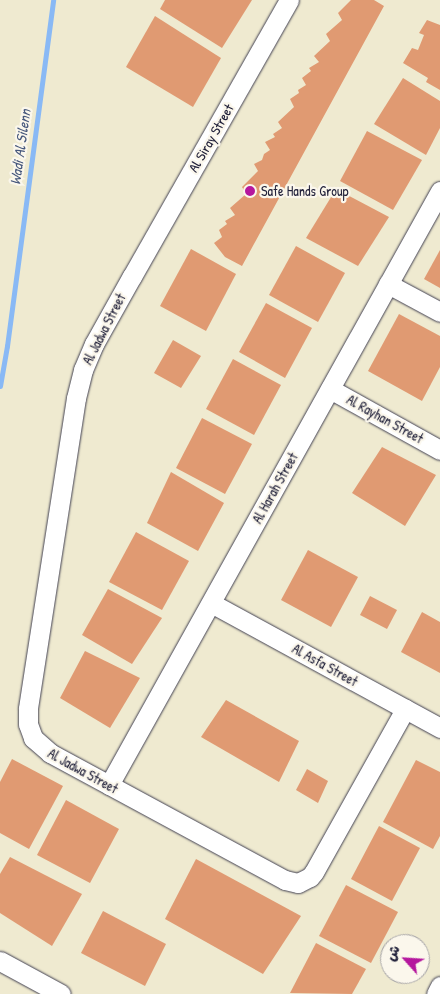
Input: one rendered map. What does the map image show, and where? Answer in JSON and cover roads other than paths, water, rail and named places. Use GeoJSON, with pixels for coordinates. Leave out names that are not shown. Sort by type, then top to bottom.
{"type":"FeatureCollection","features":[{"type":"Feature","properties":{"kind":"street","name":"Al Siray Street"},"geometry":{"type":"LineString","coordinates":[[132,276],[289,0]]}},
{"type":"Feature","properties":{"kind":"street","name":"Al Harah Street"},"geometry":{"type":"LineString","coordinates":[[109,785],[440,191]]}},
{"type":"Feature","properties":{"kind":"street","name":"Al Jadwa Street"},"geometry":{"type":"LineString","coordinates":[[132,276],[94,344],[79,384],[28,717],[33,738],[43,749],[286,880],[298,883],[310,878],[314,872],[405,709]]}},
{"type":"Feature","properties":{"kind":"street"},"geometry":{"type":"LineString","coordinates":[[388,284],[440,312]]}},
{"type":"Feature","properties":{"kind":"street","name":"Al Rayhan Street"},"geometry":{"type":"LineString","coordinates":[[330,389],[440,450]]}},
{"type":"Feature","properties":{"kind":"street","name":"Al Asfa Street"},"geometry":{"type":"LineString","coordinates":[[211,603],[440,728]]}},
{"type":"Feature","properties":{"kind":"street"},"geometry":{"type":"LineString","coordinates":[[0,961],[61,994]]}},
{"type":"Feature","properties":{"kind":"street"},"geometry":{"type":"LineString","coordinates":[[436,994],[440,986]]}},
{"type":"Feature","properties":{"kind":"waterway","name":"Wadi Al Silenn"},"geometry":{"type":"LineString","coordinates":[[0,386],[53,0]]}},
{"type":"Feature","properties":{"kind":"place","name":"Safe Hands Group"},"geometry":{"type":"Point","coordinates":[250,191]}}]}
